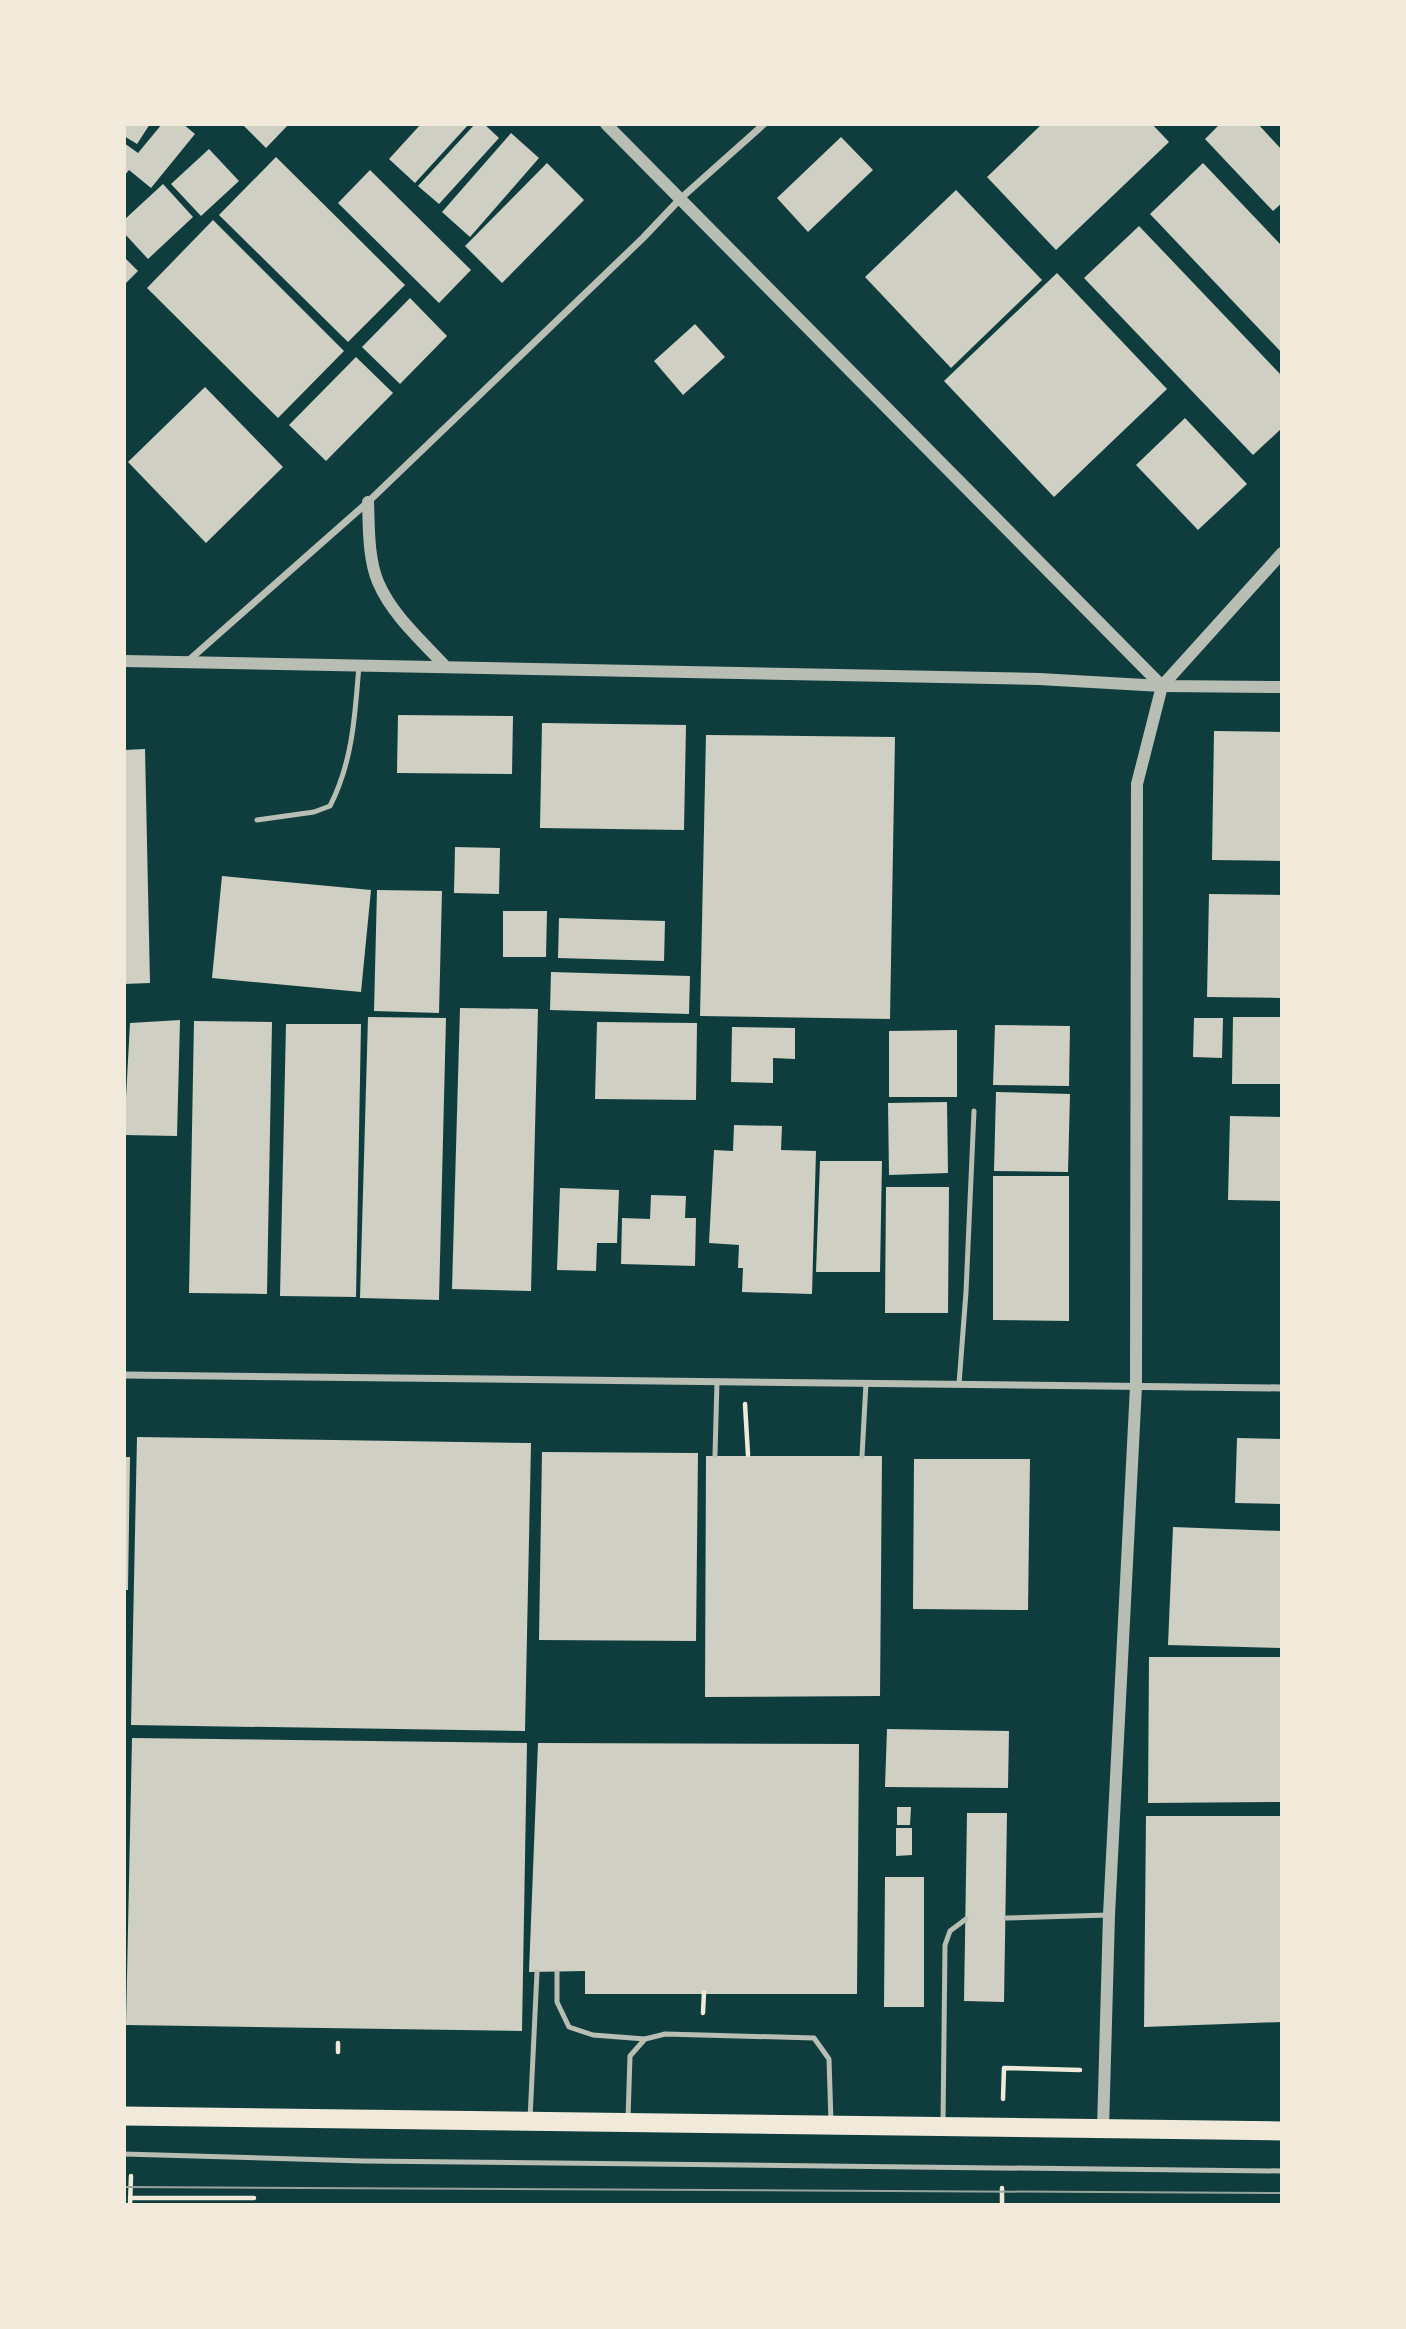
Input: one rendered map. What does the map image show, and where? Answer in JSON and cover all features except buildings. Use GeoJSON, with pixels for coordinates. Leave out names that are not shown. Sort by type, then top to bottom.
{"type":"FeatureCollection","features":[{"type":"Feature","properties":{"kind":"highway"},"geometry":{"type":"LineString","coordinates":[[124,2116],[1282,2131]]}},
{"type":"Feature","properties":{"kind":"street"},"geometry":{"type":"LineString","coordinates":[[606,124],[1163,686]]}},
{"type":"Feature","properties":{"kind":"street"},"geometry":{"type":"LineString","coordinates":[[188,661],[368,502],[680,200],[764,124]]}},
{"type":"Feature","properties":{"kind":"street"},"geometry":{"type":"LineString","coordinates":[[368,502],[371,546],[378,581],[399,617],[445,666]]}},
{"type":"Feature","properties":{"kind":"street"},"geometry":{"type":"LineString","coordinates":[[1103,2129],[1109,1915],[1136,1386],[1137,784],[1163,686],[1282,553]]}},
{"type":"Feature","properties":{"kind":"street"},"geometry":{"type":"LineString","coordinates":[[124,661],[1039,679],[1163,686],[1282,687]]}},
{"type":"Feature","properties":{"kind":"street"},"geometry":{"type":"LineString","coordinates":[[124,1376],[1282,1388]]}},
{"type":"Feature","properties":{"kind":"lane"},"geometry":{"type":"LineString","coordinates":[[257,820],[314,812],[330,806],[342,784],[354,732],[359,665]]}},
{"type":"Feature","properties":{"kind":"lane"},"geometry":{"type":"LineString","coordinates":[[959,1384],[974,1111]]}},
{"type":"Feature","properties":{"kind":"lane"},"geometry":{"type":"LineString","coordinates":[[715,1455],[717,1381]]}},
{"type":"Feature","properties":{"kind":"lane"},"geometry":{"type":"LineString","coordinates":[[862,1456],[866,1383]]}},
{"type":"Feature","properties":{"kind":"lane"},"geometry":{"type":"LineString","coordinates":[[1006,1918],[1109,1915]]}},
{"type":"Feature","properties":{"kind":"lane"},"geometry":{"type":"LineString","coordinates":[[943,2127],[945,1945],[950,1931],[965,1919]]}},
{"type":"Feature","properties":{"kind":"lane"},"geometry":{"type":"LineString","coordinates":[[530,2121],[537,1972]]}},
{"type":"Feature","properties":{"kind":"lane"},"geometry":{"type":"LineString","coordinates":[[557,1972],[557,2002],[569,2027],[593,2035],[645,2039],[665,2034],[814,2038],[829,2059],[831,2125]]}},
{"type":"Feature","properties":{"kind":"lane"},"geometry":{"type":"LineString","coordinates":[[628,2123],[630,2056],[645,2039]]}},
{"type":"Feature","properties":{"kind":"lane"},"geometry":{"type":"LineString","coordinates":[[124,2154],[363,2161],[1282,2171]]}},
{"type":"Feature","properties":{"kind":"path"},"geometry":{"type":"LineString","coordinates":[[744,1382],[748,1455]]}},
{"type":"Feature","properties":{"kind":"path"},"geometry":{"type":"LineString","coordinates":[[338,2043],[338,2052]]}},
{"type":"Feature","properties":{"kind":"path"},"geometry":{"type":"LineString","coordinates":[[1004,2068],[1091,2071]]}},
{"type":"Feature","properties":{"kind":"path"},"geometry":{"type":"LineString","coordinates":[[131,2168],[130,2202],[254,2198]]}},
{"type":"Feature","properties":{"kind":"tram line"},"geometry":{"type":"LineString","coordinates":[[124,2187],[1282,2193]]}}]}
